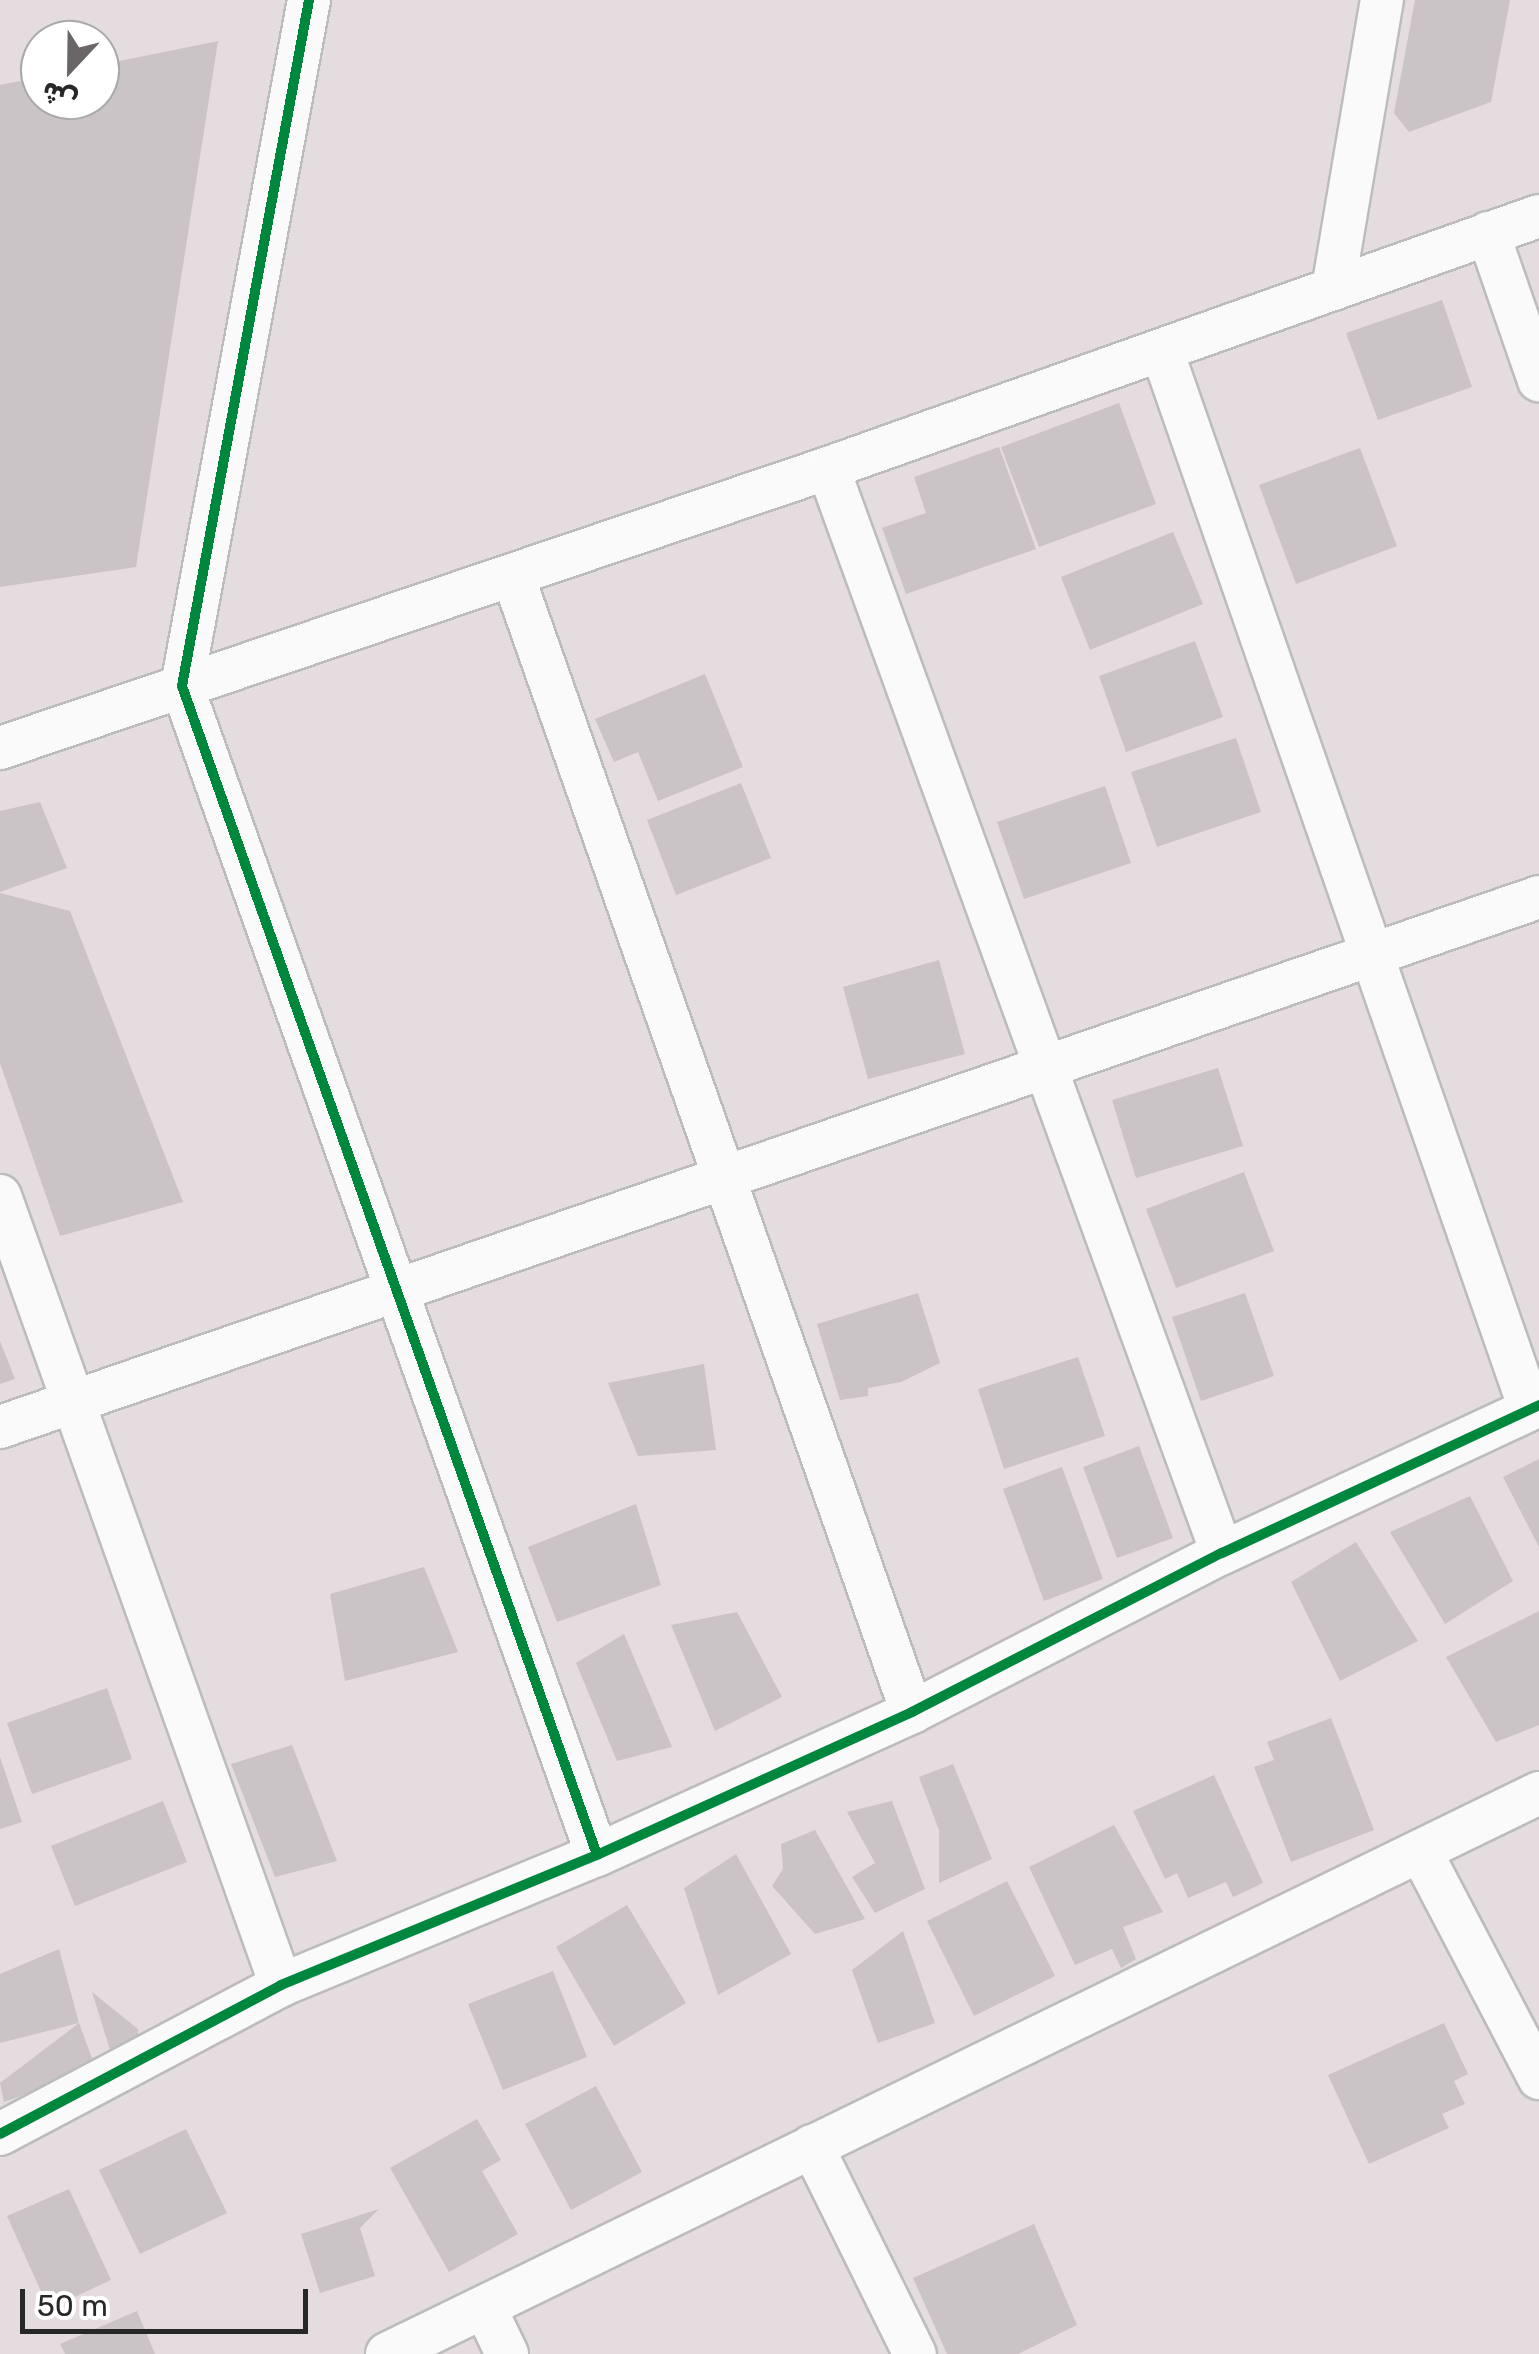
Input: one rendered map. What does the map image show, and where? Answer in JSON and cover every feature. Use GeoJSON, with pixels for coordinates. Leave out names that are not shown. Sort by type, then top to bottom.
{"type":"FeatureCollection","features":[{"type":"Feature","properties":{"kind":"street"},"geometry":{"type":"LineString","coordinates":[[309,0],[182,686],[597,1855]]}},
{"type":"Feature","properties":{"kind":"street"},"geometry":{"type":"LineString","coordinates":[[1333,289],[1382,0]]}},
{"type":"Feature","properties":{"kind":"street"},"geometry":{"type":"LineString","coordinates":[[0,748],[828,468],[1539,216]]}},
{"type":"Feature","properties":{"kind":"street"},"geometry":{"type":"LineString","coordinates":[[1488,234],[1539,380]]}},
{"type":"Feature","properties":{"kind":"street"},"geometry":{"type":"LineString","coordinates":[[0,2134],[281,1985],[597,1855],[912,1712],[1222,1553],[1535,1407],[1162,351]]}},
{"type":"Feature","properties":{"kind":"street"},"geometry":{"type":"LineString","coordinates":[[828,468],[1222,1553]]}},
{"type":"Feature","properties":{"kind":"street"},"geometry":{"type":"LineString","coordinates":[[512,576],[912,1712]]}},
{"type":"Feature","properties":{"kind":"street"},"geometry":{"type":"LineString","coordinates":[[0,1426],[1539,897]]}},
{"type":"Feature","properties":{"kind":"street"},"geometry":{"type":"LineString","coordinates":[[0,1196],[281,1985]]}},
{"type":"Feature","properties":{"kind":"street"},"geometry":{"type":"LineString","coordinates":[[387,2354],[1539,1794]]}},
{"type":"Feature","properties":{"kind":"street"},"geometry":{"type":"LineString","coordinates":[[1422,1854],[1539,2078]]}},
{"type":"Feature","properties":{"kind":"street"},"geometry":{"type":"LineString","coordinates":[[812,2146],[915,2354]]}},
{"type":"Feature","properties":{"kind":"street"},"geometry":{"type":"LineString","coordinates":[[485,2308],[507,2354]]}},
{"type":"Feature","properties":{"kind":"building"},"geometry":{"type":"Polygon","coordinates":[[[1415,0],[1510,0],[1491,102],[1409,132],[1394,113],[1415,0]]]}},
{"type":"Feature","properties":{"kind":"building"},"geometry":{"type":"Polygon","coordinates":[[[218,41],[136,567],[0,587],[0,85],[20,81],[20,120],[120,120],[120,61],[218,41]]]}},
{"type":"Feature","properties":{"kind":"building"},"geometry":{"type":"Polygon","coordinates":[[[1442,300],[1472,387],[1378,420],[1346,333],[1442,300]]]}},
{"type":"Feature","properties":{"kind":"building"},"geometry":{"type":"Polygon","coordinates":[[[1119,403],[1156,504],[1039,547],[1001,447],[1119,403]]]}},
{"type":"Feature","properties":{"kind":"building"},"geometry":{"type":"Polygon","coordinates":[[[999,447],[1036,549],[906,594],[882,528],[926,513],[914,477],[999,447]]]}},
{"type":"Feature","properties":{"kind":"building"},"geometry":{"type":"Polygon","coordinates":[[[1360,448],[1397,546],[1296,584],[1259,485],[1360,448]]]}},
{"type":"Feature","properties":{"kind":"building"},"geometry":{"type":"Polygon","coordinates":[[[1173,532],[1203,604],[1090,650],[1061,577],[1173,532]]]}},
{"type":"Feature","properties":{"kind":"building"},"geometry":{"type":"Polygon","coordinates":[[[1195,641],[1223,717],[1126,752],[1099,676],[1195,641]]]}},
{"type":"Feature","properties":{"kind":"building"},"geometry":{"type":"Polygon","coordinates":[[[705,674],[743,767],[658,801],[638,752],[614,762],[595,719],[705,674]]]}},
{"type":"Feature","properties":{"kind":"building"},"geometry":{"type":"Polygon","coordinates":[[[1236,738],[1261,812],[1157,847],[1131,772],[1236,738]]]}},
{"type":"Feature","properties":{"kind":"building"},"geometry":{"type":"Polygon","coordinates":[[[741,783],[771,858],[676,895],[647,820],[741,783]]]}},
{"type":"Feature","properties":{"kind":"building"},"geometry":{"type":"Polygon","coordinates":[[[1105,786],[1131,863],[1024,899],[997,822],[1105,786]]]}},
{"type":"Feature","properties":{"kind":"building"},"geometry":{"type":"Polygon","coordinates":[[[40,802],[67,868],[0,892],[0,811],[40,802]]]}},
{"type":"Feature","properties":{"kind":"building"},"geometry":{"type":"Polygon","coordinates":[[[0,893],[70,911],[183,1202],[60,1236],[0,1063],[0,893]]]}},
{"type":"Feature","properties":{"kind":"building"},"geometry":{"type":"Polygon","coordinates":[[[939,960],[965,1054],[868,1079],[843,987],[939,960]]]}},
{"type":"Feature","properties":{"kind":"building"},"geometry":{"type":"Polygon","coordinates":[[[1218,1068],[1243,1146],[1136,1178],[1112,1100],[1218,1068]]]}},
{"type":"Feature","properties":{"kind":"building"},"geometry":{"type":"Polygon","coordinates":[[[1244,1172],[1274,1251],[1176,1288],[1146,1209],[1244,1172]]]}},
{"type":"Feature","properties":{"kind":"building"},"geometry":{"type":"Polygon","coordinates":[[[918,1293],[940,1363],[901,1382],[868,1388],[868,1396],[840,1400],[817,1324],[918,1293]]]}},
{"type":"Feature","properties":{"kind":"building"},"geometry":{"type":"Polygon","coordinates":[[[1245,1293],[1274,1376],[1201,1401],[1172,1317],[1245,1293]]]}},
{"type":"Feature","properties":{"kind":"building"},"geometry":{"type":"Polygon","coordinates":[[[0,1341],[15,1379],[0,1384],[0,1341]]]}},
{"type":"Feature","properties":{"kind":"building"},"geometry":{"type":"Polygon","coordinates":[[[1078,1357],[1105,1436],[1004,1469],[978,1389],[1078,1357]]]}},
{"type":"Feature","properties":{"kind":"building"},"geometry":{"type":"Polygon","coordinates":[[[704,1364],[716,1450],[638,1456],[608,1383],[704,1364]]]}},
{"type":"Feature","properties":{"kind":"building"},"geometry":{"type":"Polygon","coordinates":[[[1139,1446],[1173,1538],[1117,1558],[1083,1467],[1139,1446]]]}},
{"type":"Feature","properties":{"kind":"building"},"geometry":{"type":"Polygon","coordinates":[[[1539,1459],[1539,1547],[1503,1477],[1539,1459]]]}},
{"type":"Feature","properties":{"kind":"building"},"geometry":{"type":"Polygon","coordinates":[[[1062,1467],[1103,1579],[1044,1601],[1003,1489],[1062,1467]]]}},
{"type":"Feature","properties":{"kind":"building"},"geometry":{"type":"Polygon","coordinates":[[[1470,1496],[1513,1581],[1445,1624],[1390,1532],[1470,1496]]]}},
{"type":"Feature","properties":{"kind":"building"},"geometry":{"type":"Polygon","coordinates":[[[636,1504],[661,1585],[557,1622],[528,1547],[636,1504]]]}},
{"type":"Feature","properties":{"kind":"building"},"geometry":{"type":"Polygon","coordinates":[[[1356,1542],[1418,1641],[1340,1681],[1291,1582],[1356,1542]]]}},
{"type":"Feature","properties":{"kind":"building"},"geometry":{"type":"Polygon","coordinates":[[[424,1567],[458,1652],[345,1681],[330,1594],[424,1567]]]}},
{"type":"Feature","properties":{"kind":"building"},"geometry":{"type":"Polygon","coordinates":[[[1539,1611],[1539,1725],[1496,1742],[1446,1657],[1539,1611]]]}},
{"type":"Feature","properties":{"kind":"building"},"geometry":{"type":"Polygon","coordinates":[[[737,1612],[782,1697],[715,1731],[671,1625],[737,1612]]]}},
{"type":"Feature","properties":{"kind":"building"},"geometry":{"type":"Polygon","coordinates":[[[624,1634],[672,1747],[617,1761],[576,1663],[624,1634]]]}},
{"type":"Feature","properties":{"kind":"building"},"geometry":{"type":"Polygon","coordinates":[[[107,1688],[132,1759],[32,1794],[7,1723],[107,1688]]]}},
{"type":"Feature","properties":{"kind":"building"},"geometry":{"type":"Polygon","coordinates":[[[1331,1718],[1374,1830],[1291,1862],[1254,1767],[1274,1760],[1267,1742],[1331,1718]]]}},
{"type":"Feature","properties":{"kind":"building"},"geometry":{"type":"Polygon","coordinates":[[[292,1745],[337,1861],[275,1877],[231,1764],[292,1745]]]}},
{"type":"Feature","properties":{"kind":"building"},"geometry":{"type":"Polygon","coordinates":[[[0,1757],[22,1822],[0,1829],[0,1757]]]}},
{"type":"Feature","properties":{"kind":"building"},"geometry":{"type":"Polygon","coordinates":[[[953,1764],[992,1859],[939,1883],[939,1830],[919,1777],[953,1764]]]}},
{"type":"Feature","properties":{"kind":"building"},"geometry":{"type":"Polygon","coordinates":[[[1214,1775],[1263,1883],[1233,1897],[1226,1882],[1188,1898],[1177,1873],[1165,1879],[1133,1811],[1214,1775]]]}},
{"type":"Feature","properties":{"kind":"building"},"geometry":{"type":"Polygon","coordinates":[[[163,1801],[187,1862],[75,1906],[51,1846],[163,1801]]]}},
{"type":"Feature","properties":{"kind":"building"},"geometry":{"type":"Polygon","coordinates":[[[892,1801],[925,1889],[875,1913],[852,1877],[875,1863],[847,1812],[892,1801]]]}},
{"type":"Feature","properties":{"kind":"building"},"geometry":{"type":"Polygon","coordinates":[[[1114,1825],[1163,1912],[1123,1927],[1136,1959],[1121,1968],[1112,1949],[1075,1965],[1029,1867],[1114,1825]]]}},
{"type":"Feature","properties":{"kind":"building"},"geometry":{"type":"Polygon","coordinates":[[[815,1830],[865,1919],[815,1934],[772,1886],[783,1869],[781,1844],[815,1830]]]}},
{"type":"Feature","properties":{"kind":"building"},"geometry":{"type":"Polygon","coordinates":[[[736,1854],[791,1954],[718,1995],[684,1888],[736,1854]]]}},
{"type":"Feature","properties":{"kind":"building"},"geometry":{"type":"Polygon","coordinates":[[[1007,1881],[1055,1976],[974,2016],[927,1921],[1007,1881]]]}},
{"type":"Feature","properties":{"kind":"building"},"geometry":{"type":"Polygon","coordinates":[[[627,1905],[686,2003],[614,2046],[556,1947],[627,1905]]]}},
{"type":"Feature","properties":{"kind":"building"},"geometry":{"type":"Polygon","coordinates":[[[903,1931],[935,2023],[878,2043],[852,1970],[903,1931]]]}},
{"type":"Feature","properties":{"kind":"building"},"geometry":{"type":"Polygon","coordinates":[[[59,1949],[79,2023],[0,2043],[0,1974],[59,1949]]]}},
{"type":"Feature","properties":{"kind":"building"},"geometry":{"type":"Polygon","coordinates":[[[553,1971],[587,2057],[503,2090],[468,2004],[553,1971]]]}},
{"type":"Feature","properties":{"kind":"building"},"geometry":{"type":"Polygon","coordinates":[[[92,1992],[138,2029],[139,2055],[112,2056],[92,1992]]]}},
{"type":"Feature","properties":{"kind":"building"},"geometry":{"type":"Polygon","coordinates":[[[79,2023],[96,2069],[4,2102],[0,2083],[79,2023]]]}},
{"type":"Feature","properties":{"kind":"building"},"geometry":{"type":"Polygon","coordinates":[[[1444,2023],[1468,2074],[1454,2081],[1465,2104],[1442,2114],[1449,2128],[1369,2164],[1328,2075],[1444,2023]]]}},
{"type":"Feature","properties":{"kind":"building"},"geometry":{"type":"Polygon","coordinates":[[[596,2086],[642,2172],[571,2210],[525,2124],[596,2086]]]}},
{"type":"Feature","properties":{"kind":"building"},"geometry":{"type":"Polygon","coordinates":[[[477,2119],[501,2160],[482,2171],[518,2234],[449,2272],[390,2168],[477,2119]]]}},
{"type":"Feature","properties":{"kind":"building"},"geometry":{"type":"Polygon","coordinates":[[[186,2129],[227,2213],[140,2254],[99,2170],[186,2129]]]}},
{"type":"Feature","properties":{"kind":"building"},"geometry":{"type":"Polygon","coordinates":[[[69,2189],[111,2280],[49,2309],[7,2216],[69,2189]]]}},
{"type":"Feature","properties":{"kind":"building"},"geometry":{"type":"Polygon","coordinates":[[[379,2209],[360,2228],[375,2276],[320,2293],[301,2234],[379,2209]]]}},
{"type":"Feature","properties":{"kind":"building"},"geometry":{"type":"Polygon","coordinates":[[[1034,2224],[1077,2325],[1018,2354],[947,2354],[913,2278],[1034,2224]]]}},
{"type":"Feature","properties":{"kind":"building"},"geometry":{"type":"Polygon","coordinates":[[[137,2311],[155,2354],[65,2354],[60,2344],[137,2311]]]}},
{"type":"Feature","properties":{"kind":"cycle path"},"geometry":{"type":"LineString","coordinates":[[309,0],[182,686],[597,1855]]}},
{"type":"Feature","properties":{"kind":"cycle path"},"geometry":{"type":"LineString","coordinates":[[0,2134],[281,1985],[597,1855],[912,1712],[1222,1553],[1539,1405]]}}]}
